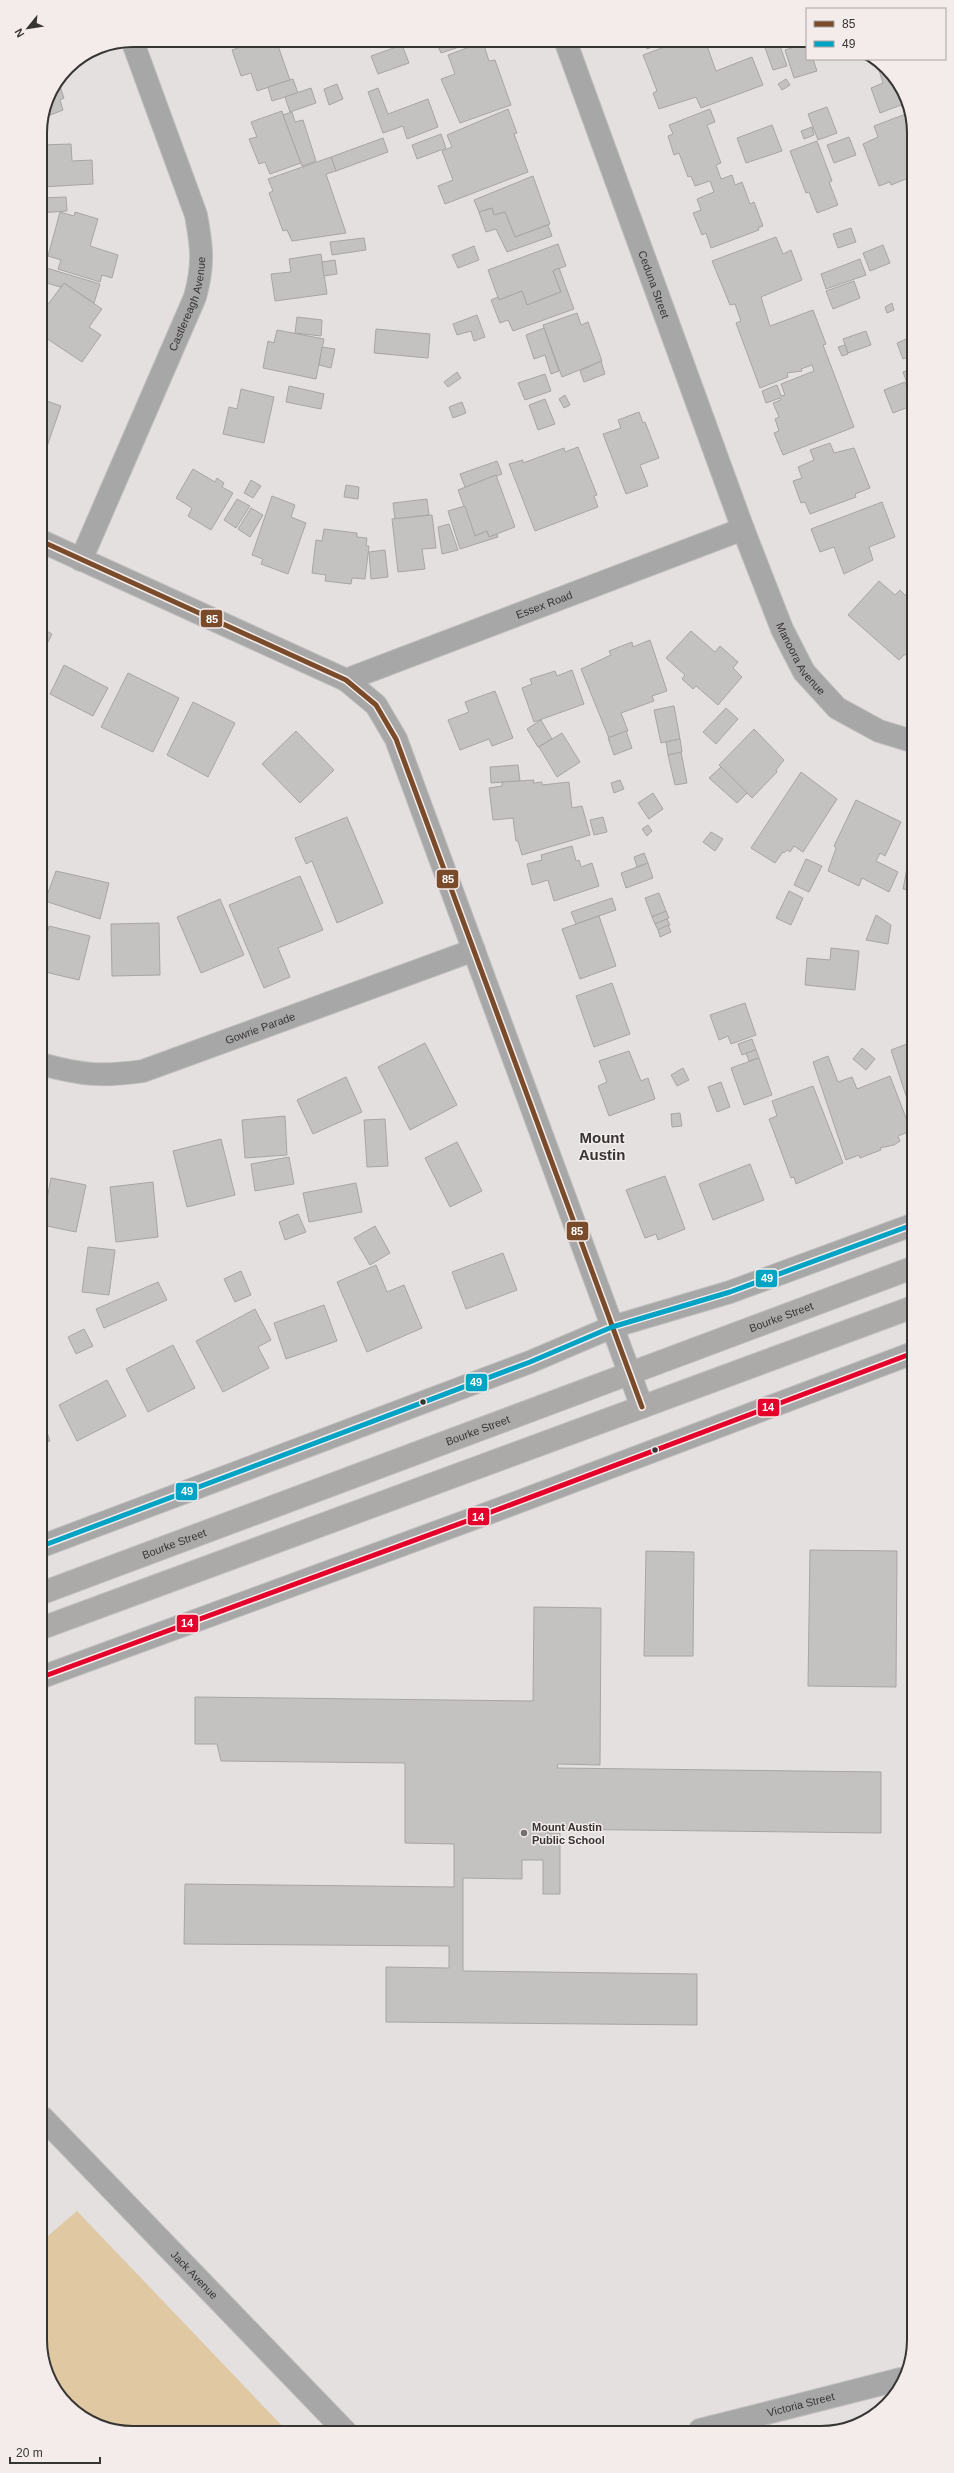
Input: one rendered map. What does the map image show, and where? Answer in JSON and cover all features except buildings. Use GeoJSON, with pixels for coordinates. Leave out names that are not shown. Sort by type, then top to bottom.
{"type":"FeatureCollection","features":[{"type":"Feature","properties":{"kind":"main road","name":"Bourke Street"},"geometry":{"type":"LineString","coordinates":[[47,1591],[504,1422],[629,1372],[907,1270]]}},
{"type":"Feature","properties":{"kind":"main road"},"geometry":{"type":"LineString","coordinates":[[47,1626],[907,1309]]}},
{"type":"Feature","properties":{"kind":"street","name":"Castlereagh Avenue"},"geometry":{"type":"LineString","coordinates":[[81,560],[195,297],[202,271],[202,245],[196,215],[135,47]]}},
{"type":"Feature","properties":{"kind":"street","name":"Ceduna Street"},"geometry":{"type":"LineString","coordinates":[[568,47],[743,528]]}},
{"type":"Feature","properties":{"kind":"street","name":"Essex Road"},"geometry":{"type":"LineString","coordinates":[[346,680],[743,528]]}},
{"type":"Feature","properties":{"kind":"street","name":"Manoora Avenue"},"geometry":{"type":"LineString","coordinates":[[743,528],[782,629],[804,672],[837,708],[879,731],[907,739]]}},
{"type":"Feature","properties":{"kind":"street"},"geometry":{"type":"LineString","coordinates":[[47,544],[346,680],[376,705],[396,740],[642,1407]]}},
{"type":"Feature","properties":{"kind":"street","name":"Gowrie Parade"},"geometry":{"type":"LineString","coordinates":[[47,1065],[76,1074],[108,1076],[143,1070],[474,950]]}},
{"type":"Feature","properties":{"kind":"street"},"geometry":{"type":"LineString","coordinates":[[47,1544],[530,1362],[612,1327],[730,1292],[907,1227]]}},
{"type":"Feature","properties":{"kind":"street"},"geometry":{"type":"LineString","coordinates":[[47,1675],[907,1359]]}},
{"type":"Feature","properties":{"kind":"street","name":"Jack Avenue"},"geometry":{"type":"LineString","coordinates":[[47,2122],[340,2426]]}},
{"type":"Feature","properties":{"kind":"street","name":"Victoria Street"},"geometry":{"type":"LineString","coordinates":[[716,2426],[897,2380]]}},
{"type":"Feature","properties":{"kind":"shaded area"},"geometry":{"type":"Polygon","coordinates":[[[77,2211],[282,2426],[127,2426],[95,2417],[76,2405],[61,2388],[50,2362],[48,2351],[47,2237],[77,2211]]]}},
{"type":"Feature","properties":{"kind":"transit line","name":"85"},"geometry":{"type":"LineString","coordinates":[[47,544],[346,680],[376,705],[396,739],[642,1407]]}},
{"type":"Feature","properties":{"kind":"transit line","name":"49"},"geometry":{"type":"LineString","coordinates":[[47,1544],[530,1362],[612,1327],[730,1292],[907,1227]]}},
{"type":"Feature","properties":{"kind":"transit line","name":"14"},"geometry":{"type":"LineString","coordinates":[[47,1675],[486,1514],[907,1355]]}},
{"type":"Feature","properties":{"kind":"place","name":"Mount Austin Public School"},"geometry":{"type":"Point","coordinates":[524,1833]}},
{"type":"Feature","properties":{"kind":"district","name":"Mount Austin"},"geometry":{"type":"Point","coordinates":[602,1146]}}]}
